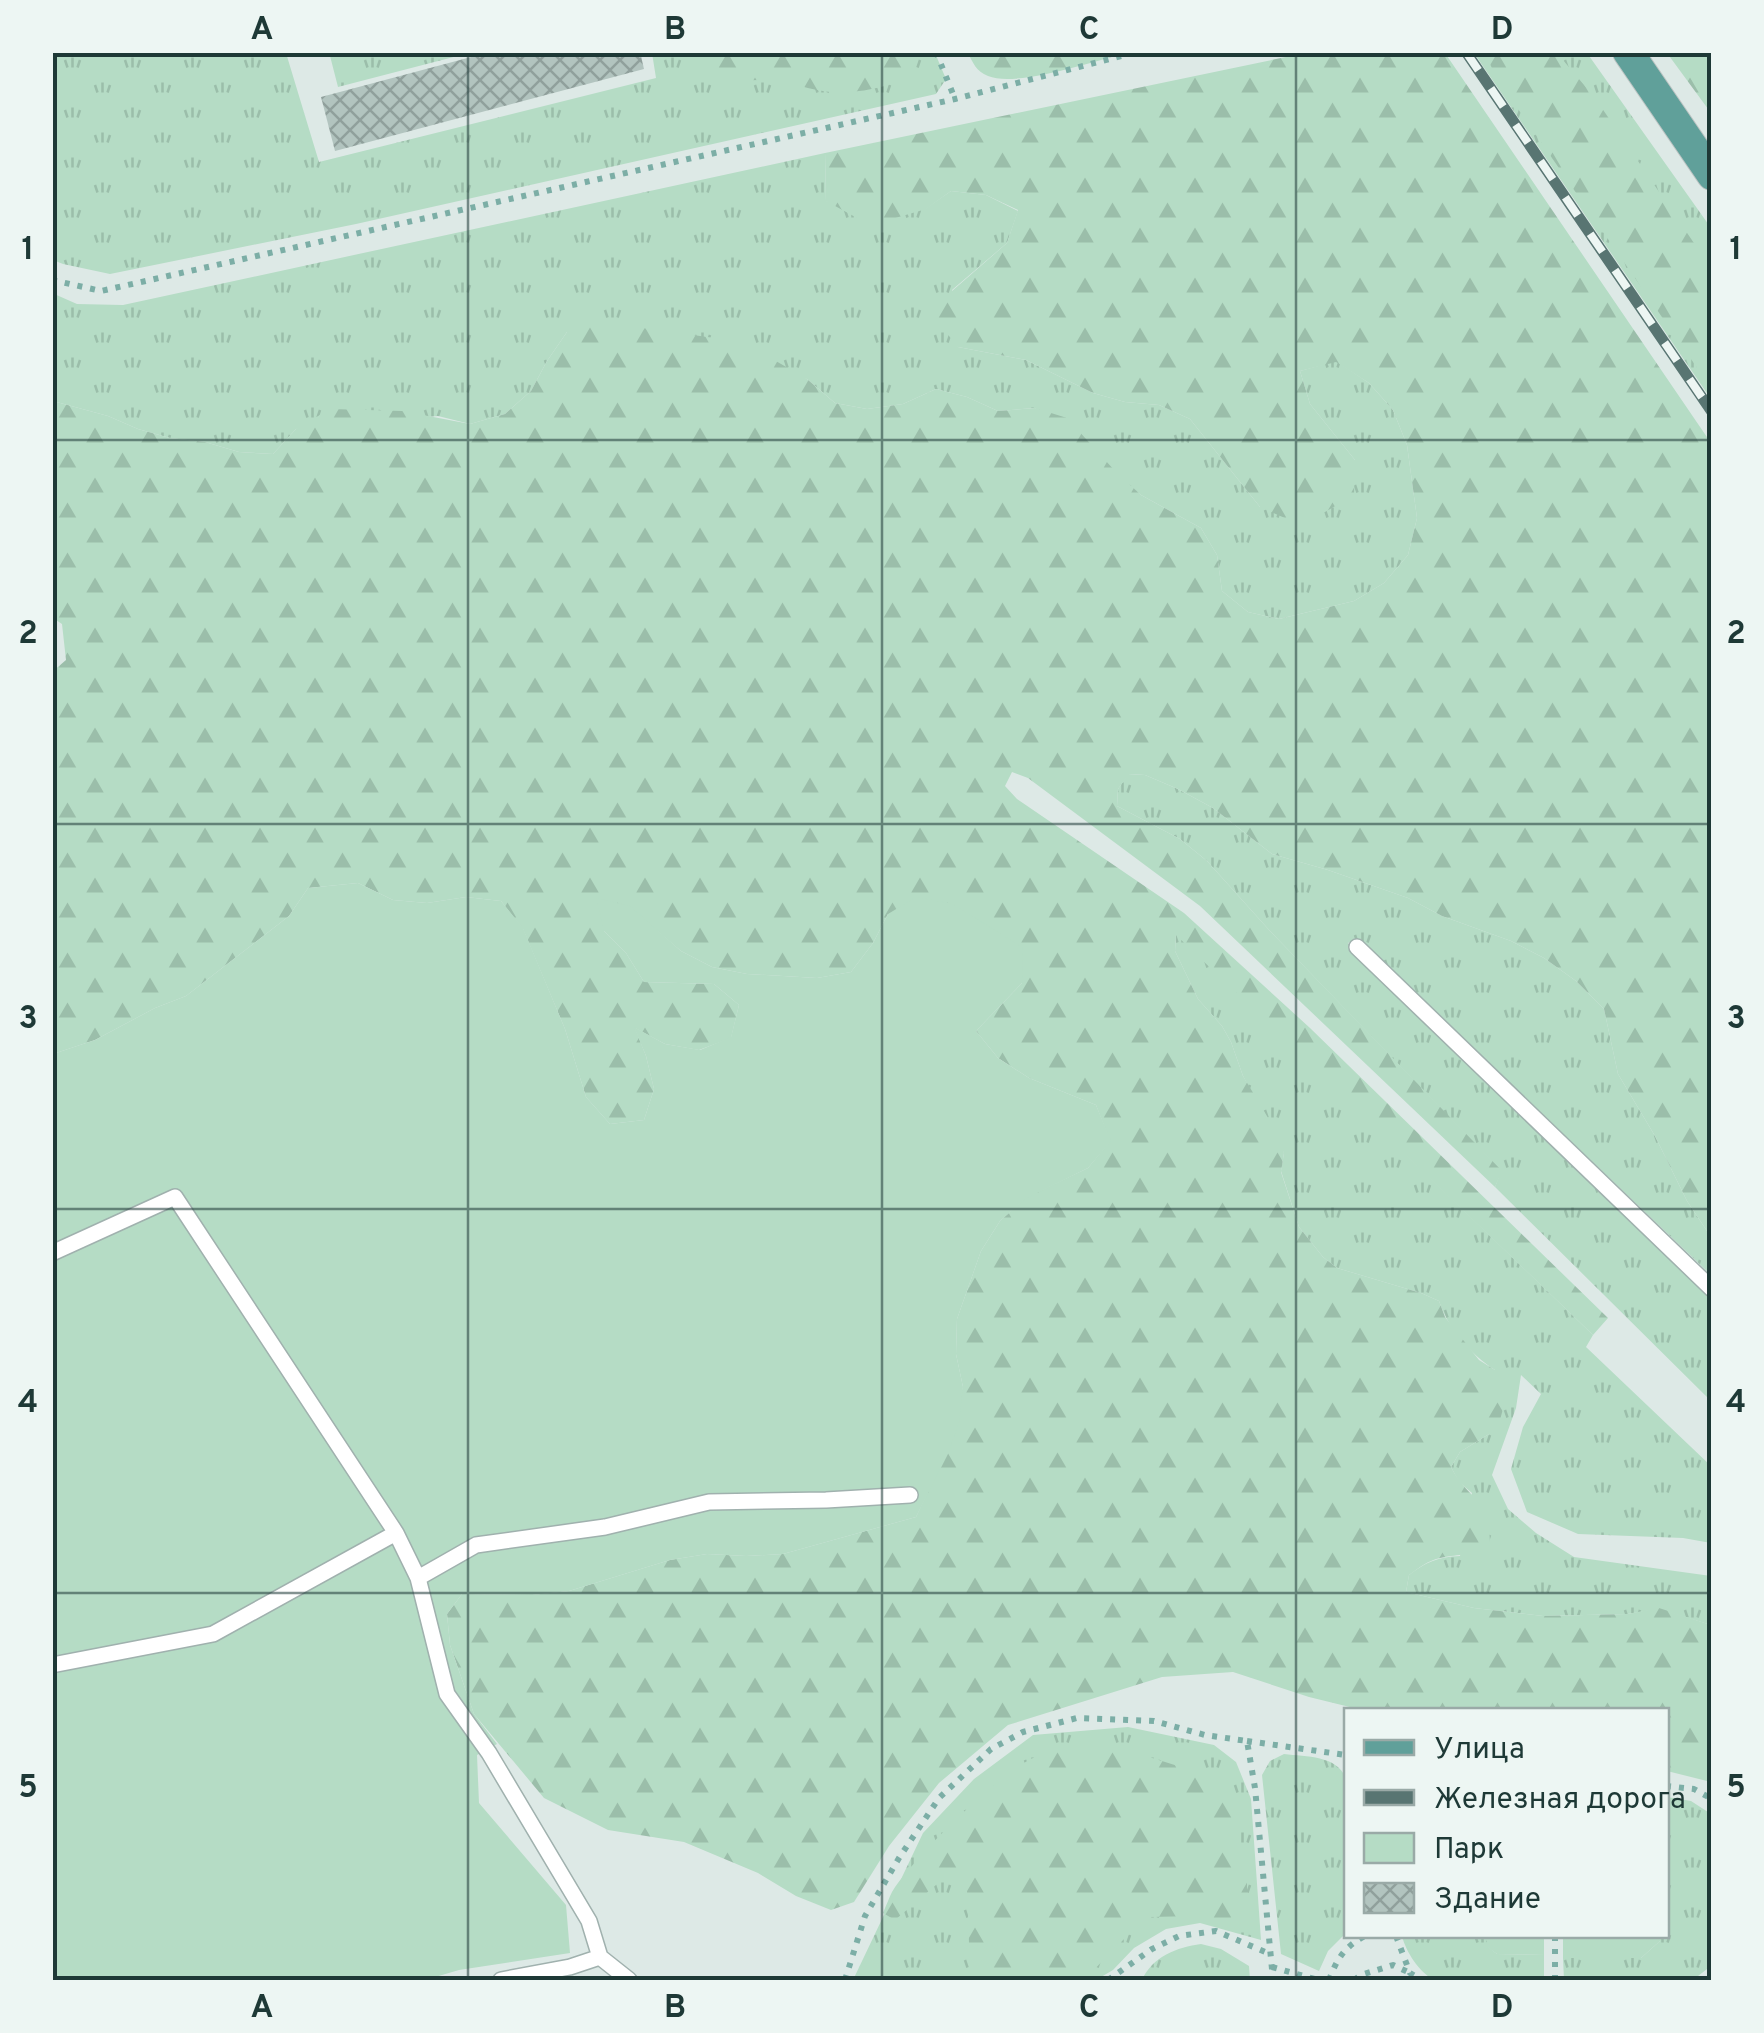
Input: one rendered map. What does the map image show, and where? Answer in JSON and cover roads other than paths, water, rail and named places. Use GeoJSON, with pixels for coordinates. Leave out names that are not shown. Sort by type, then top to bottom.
{"type":"FeatureCollection","features":[{"type":"Feature","properties":{"kind":"main road"},"geometry":{"type":"LineString","coordinates":[[1628,52],[1712,175]]}},
{"type":"Feature","properties":{"kind":"lane"},"geometry":{"type":"LineString","coordinates":[[1357,947],[1712,1289]]}},
{"type":"Feature","properties":{"kind":"lane"},"geometry":{"type":"LineString","coordinates":[[52,1253],[175,1197],[396,1534],[418,1578],[447,1694],[490,1753],[588,1921],[600,1957],[629,1980]]}},
{"type":"Feature","properties":{"kind":"lane"},"geometry":{"type":"LineString","coordinates":[[418,1578],[476,1545],[605,1527],[709,1502],[910,1495]]}},
{"type":"Feature","properties":{"kind":"lane"},"geometry":{"type":"LineString","coordinates":[[52,1665],[213,1634],[396,1534]]}},
{"type":"Feature","properties":{"kind":"lane"},"geometry":{"type":"LineString","coordinates":[[501,1980],[600,1957]]}},
{"type":"Feature","properties":{"kind":"railway"},"geometry":{"type":"LineString","coordinates":[[1466,52],[1712,412]]}}]}
